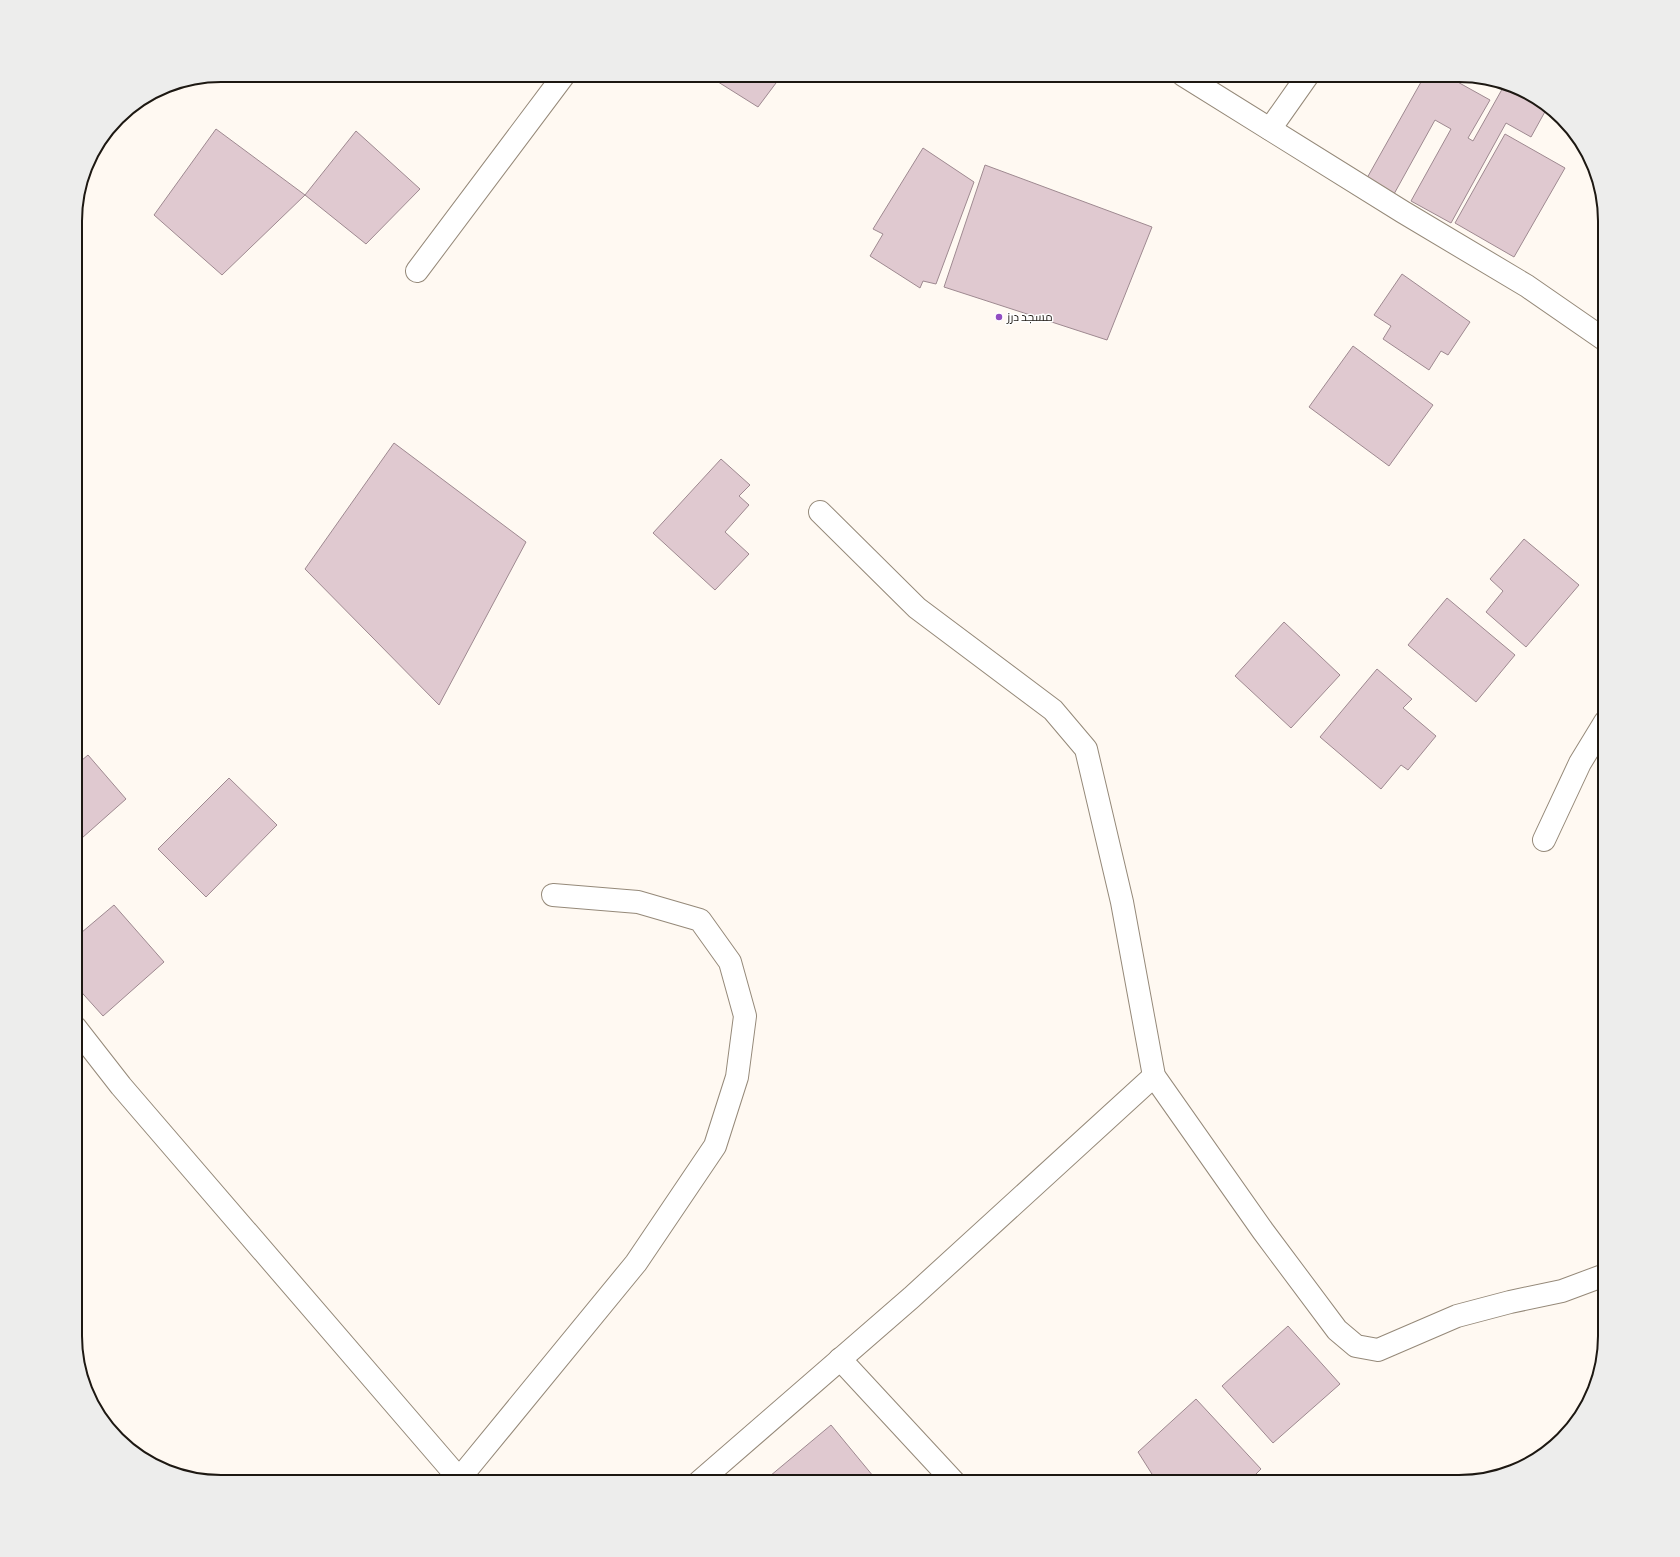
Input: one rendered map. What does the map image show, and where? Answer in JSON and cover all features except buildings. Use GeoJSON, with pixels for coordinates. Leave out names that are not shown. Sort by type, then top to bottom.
{"type":"FeatureCollection","features":[{"type":"Feature","properties":{"kind":"street"},"geometry":{"type":"LineString","coordinates":[[417,271],[559,82]]}},
{"type":"Feature","properties":{"kind":"street"},"geometry":{"type":"LineString","coordinates":[[1195,82],[1527,286],[1598,335]]}},
{"type":"Feature","properties":{"kind":"street"},"geometry":{"type":"LineString","coordinates":[[1270,129],[1303,82]]}},
{"type":"Feature","properties":{"kind":"street"},"geometry":{"type":"LineString","coordinates":[[820,512],[917,608],[1053,710],[1086,749],[1122,902],[1154,1076],[1268,1237],[1338,1330],[1356,1346],[1378,1350],[1457,1316],[1510,1302],[1562,1292],[1598,1278]]}},
{"type":"Feature","properties":{"kind":"street"},"geometry":{"type":"LineString","coordinates":[[1544,840],[1580,763],[1598,733]]}},
{"type":"Feature","properties":{"kind":"street"},"geometry":{"type":"LineString","coordinates":[[464,1475],[636,1263],[715,1146],[738,1077],[745,1016],[730,962],[700,920],[638,902],[553,895]]}},
{"type":"Feature","properties":{"kind":"street"},"geometry":{"type":"LineString","coordinates":[[82,1036],[121,1086],[456,1475]]}},
{"type":"Feature","properties":{"kind":"street"},"geometry":{"type":"LineString","coordinates":[[707,1475],[912,1297],[1154,1076]]}},
{"type":"Feature","properties":{"kind":"street"},"geometry":{"type":"LineString","coordinates":[[840,1359],[948,1475]]}},
{"type":"Feature","properties":{"kind":"place","name":"مسجد درز"},"geometry":{"type":"Point","coordinates":[999,317]}}]}
